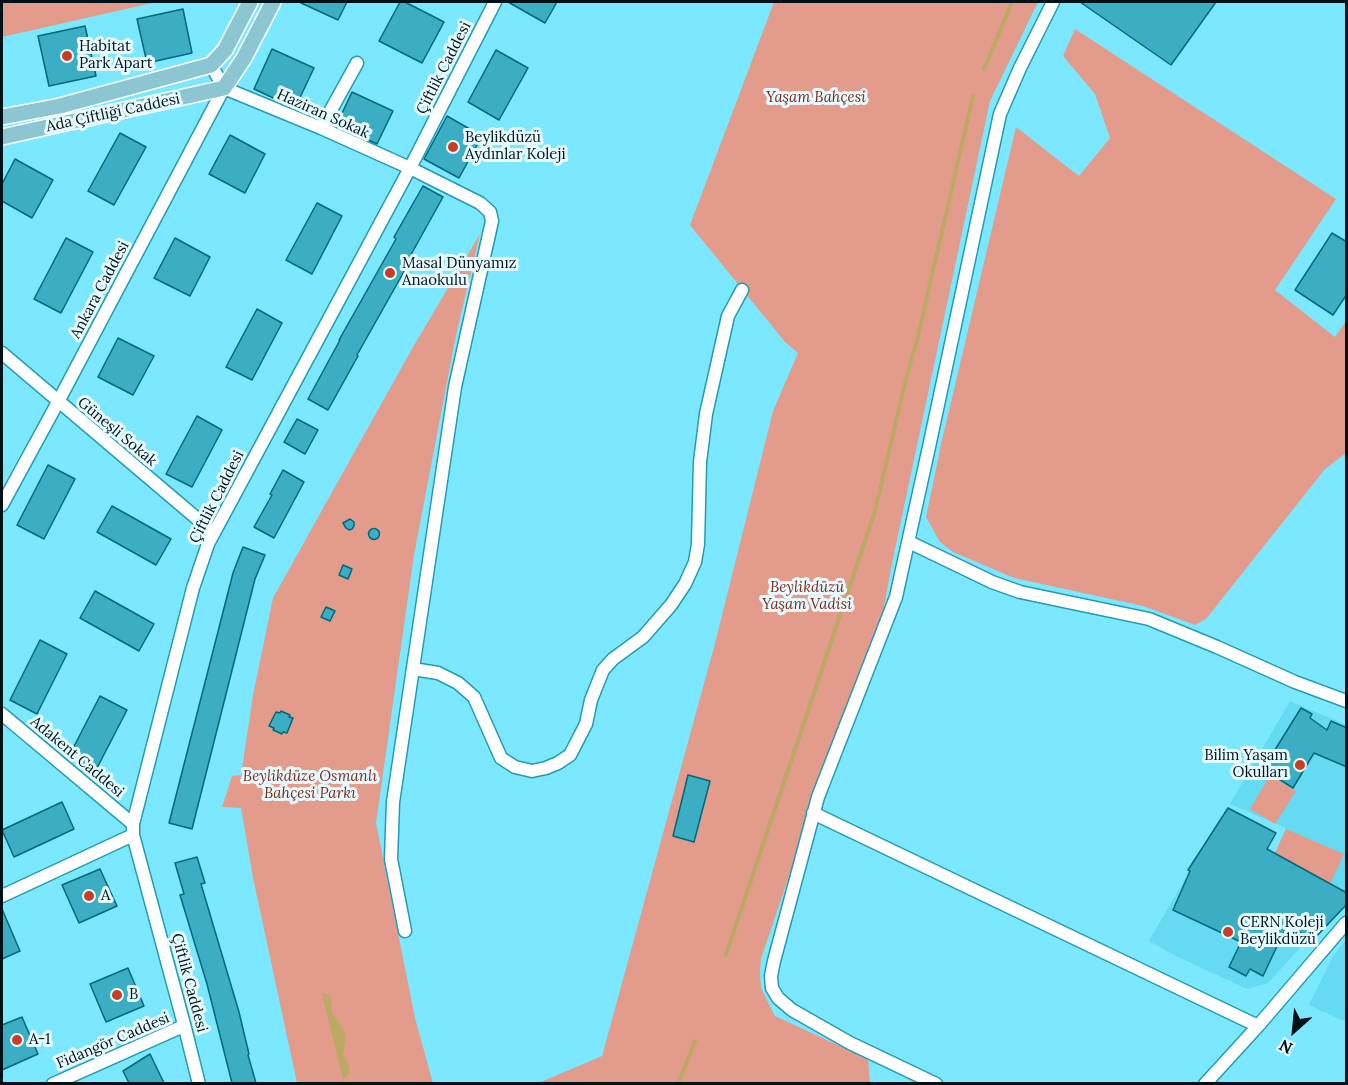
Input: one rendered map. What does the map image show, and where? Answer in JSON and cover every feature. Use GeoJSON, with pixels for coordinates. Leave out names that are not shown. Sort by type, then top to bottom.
{"type":"FeatureCollection","features":[{"type":"Feature","properties":{"kind":"main road"},"geometry":{"type":"LineString","coordinates":[[211,65],[225,50],[250,2]]}},
{"type":"Feature","properties":{"kind":"main road"},"geometry":{"type":"LineString","coordinates":[[224,88],[244,58],[273,2]]}},
{"type":"Feature","properties":{"kind":"main road","name":"Ada Çiftliği Caddesi"},"geometry":{"type":"LineString","coordinates":[[2,117],[60,106],[211,65]]}},
{"type":"Feature","properties":{"kind":"main road","name":"Ada Çiftliği Caddesi"},"geometry":{"type":"LineString","coordinates":[[2,136],[224,88]]}},
{"type":"Feature","properties":{"kind":"street","name":"Çiftlik Caddesi"},"geometry":{"type":"LineString","coordinates":[[199,1083],[133,829],[193,588],[208,544],[410,168],[495,2]]}},
{"type":"Feature","properties":{"kind":"street"},"geometry":{"type":"LineString","coordinates":[[936,1083],[850,1043],[792,1010],[778,998],[772,988],[771,976],[818,797],[896,597],[1000,114],[1053,2]]}},
{"type":"Feature","properties":{"kind":"street"},"geometry":{"type":"LineString","coordinates":[[321,128],[357,63]]}},
{"type":"Feature","properties":{"kind":"street"},"geometry":{"type":"LineString","coordinates":[[211,65],[224,88]]}},
{"type":"Feature","properties":{"kind":"street","name":"Haziran Sokak"},"geometry":{"type":"LineString","coordinates":[[224,88],[410,168],[480,203],[490,212],[492,221],[455,387],[393,802],[391,859],[405,931]]}},
{"type":"Feature","properties":{"kind":"street","name":"Ankara Caddesi"},"geometry":{"type":"LineString","coordinates":[[2,505],[224,88]]}},
{"type":"Feature","properties":{"kind":"street"},"geometry":{"type":"LineString","coordinates":[[413,669],[438,673],[458,683],[474,697],[501,758],[514,767],[532,771],[539,770],[558,763],[570,755],[586,724],[591,700],[603,670],[613,659],[643,637],[671,605],[685,584],[695,562],[698,544],[700,462],[706,414],[728,316],[742,290]]}},
{"type":"Feature","properties":{"kind":"street","name":"Güneşli Sokak"},"geometry":{"type":"LineString","coordinates":[[2,353],[214,533]]}},
{"type":"Feature","properties":{"kind":"street"},"geometry":{"type":"LineString","coordinates":[[909,542],[992,582],[1020,592],[1149,620],[1217,647],[1294,682],[1347,701]]}},
{"type":"Feature","properties":{"kind":"street","name":"Adakent Caddesi"},"geometry":{"type":"LineString","coordinates":[[2,714],[133,829]]}},
{"type":"Feature","properties":{"kind":"street"},"geometry":{"type":"LineString","coordinates":[[813,813],[1258,1026]]}},
{"type":"Feature","properties":{"kind":"street"},"geometry":{"type":"LineString","coordinates":[[2,896],[133,829]]}},
{"type":"Feature","properties":{"kind":"street"},"geometry":{"type":"LineString","coordinates":[[1205,1083],[1258,1026],[1347,923]]}},
{"type":"Feature","properties":{"kind":"street","name":"Fidangör Caddesi"},"geometry":{"type":"LineString","coordinates":[[53,1083],[179,1028],[185,1028]]}},
{"type":"Feature","properties":{"kind":"shaded area","name":"Bilim Yaşam Okulları"},"geometry":{"type":"Polygon","coordinates":[[[1290,701],[1346,725],[1346,893],[1275,853],[1286,828],[1230,804],[1290,701]]]}},
{"type":"Feature","properties":{"kind":"shaded area","name":"CERN Koleji Beylikdüzü"},"geometry":{"type":"Polygon","coordinates":[[[1188,870],[1309,938],[1268,983],[1247,989],[1149,941],[1189,872],[1188,870]]]}},
{"type":"Feature","properties":{"kind":"shaded area"},"geometry":{"type":"Polygon","coordinates":[[[1346,940],[1346,1022],[1309,1005],[1332,958],[1346,940]]]}},
{"type":"Feature","properties":{"kind":"shaded area"},"geometry":{"type":"Polygon","coordinates":[[[322,994],[331,998],[332,1013],[346,1036],[343,1054],[350,1070],[343,1079],[322,994]]]}},
{"type":"Feature","properties":{"kind":"green space"},"geometry":{"type":"Polygon","coordinates":[[[2,2],[157,2],[2,37],[2,2]]]}},
{"type":"Feature","properties":{"kind":"green space","name":"Beylikdüzü Yaşam Vadisi"},"geometry":{"type":"Polygon","coordinates":[[[774,2],[1038,2],[990,101],[882,618],[813,805],[761,959],[761,988],[775,1016],[868,1059],[870,1083],[536,1084],[602,1056],[714,647],[773,411],[798,353],[785,342],[690,225],[774,2]]]}},
{"type":"Feature","properties":{"kind":"green space"},"geometry":{"type":"Polygon","coordinates":[[[1075,29],[1336,199],[1275,290],[1335,337],[1346,321],[1346,453],[1325,469],[1206,619],[1195,625],[1143,606],[1014,578],[953,552],[940,542],[926,517],[1016,127],[1079,176],[1110,138],[1095,94],[1063,56],[1075,29]]]}},
{"type":"Feature","properties":{"kind":"green space","name":"Beylikdüze Osmanlı Bahçesi Parkı"},"geometry":{"type":"Polygon","coordinates":[[[480,234],[456,335],[414,555],[376,823],[415,1018],[433,1083],[297,1083],[253,878],[241,808],[222,807],[232,776],[241,775],[253,695],[273,598],[413,347],[480,234]]]}},
{"type":"Feature","properties":{"kind":"green space"},"geometry":{"type":"Polygon","coordinates":[[[1270,775],[1296,791],[1275,824],[1250,809],[1270,775]]]}},
{"type":"Feature","properties":{"kind":"green space"},"geometry":{"type":"Polygon","coordinates":[[[1286,829],[1344,854],[1330,884],[1275,853],[1286,829]]]}},
{"type":"Feature","properties":{"kind":"building"},"geometry":{"type":"Polygon","coordinates":[[[299,2],[347,2],[338,20],[299,2]]]}},
{"type":"Feature","properties":{"kind":"building"},"geometry":{"type":"Polygon","coordinates":[[[400,2],[405,2],[444,22],[422,63],[379,41],[400,2]]]}},
{"type":"Feature","properties":{"kind":"building"},"geometry":{"type":"Polygon","coordinates":[[[508,2],[557,2],[545,23],[508,2]]]}},
{"type":"Feature","properties":{"kind":"building"},"geometry":{"type":"Polygon","coordinates":[[[1080,2],[1216,2],[1171,65],[1080,2]]]}},
{"type":"Feature","properties":{"kind":"building"},"geometry":{"type":"Polygon","coordinates":[[[183,9],[192,53],[147,63],[137,19],[183,9]]]}},
{"type":"Feature","properties":{"kind":"building","name":"Habitat Park Apart"},"geometry":{"type":"Polygon","coordinates":[[[85,26],[96,76],[49,86],[38,36],[85,26]]]}},
{"type":"Feature","properties":{"kind":"building"},"geometry":{"type":"Polygon","coordinates":[[[272,49],[314,68],[295,108],[254,89],[272,49]]]}},
{"type":"Feature","properties":{"kind":"building"},"geometry":{"type":"Polygon","coordinates":[[[496,50],[528,68],[499,120],[468,102],[496,50]]]}},
{"type":"Feature","properties":{"kind":"building"},"geometry":{"type":"Polygon","coordinates":[[[352,92],[393,111],[377,144],[336,126],[352,92]]]}},
{"type":"Feature","properties":{"kind":"building","name":"Beylikdüzü Aydınlar Koleji"},"geometry":{"type":"Polygon","coordinates":[[[447,116],[482,136],[459,178],[424,159],[447,116]]]}},
{"type":"Feature","properties":{"kind":"building"},"geometry":{"type":"Polygon","coordinates":[[[120,133],[146,147],[114,205],[88,191],[120,133]]]}},
{"type":"Feature","properties":{"kind":"building"},"geometry":{"type":"Polygon","coordinates":[[[230,135],[265,154],[245,193],[209,174],[230,135]]]}},
{"type":"Feature","properties":{"kind":"building"},"geometry":{"type":"Polygon","coordinates":[[[15,159],[53,180],[32,218],[2,201],[2,184],[15,159]]]}},
{"type":"Feature","properties":{"kind":"building"},"geometry":{"type":"Polygon","coordinates":[[[423,186],[443,197],[328,410],[308,399],[423,186]]]}},
{"type":"Feature","properties":{"kind":"building"},"geometry":{"type":"Polygon","coordinates":[[[317,203],[342,216],[312,274],[286,260],[317,203]]]}},
{"type":"Feature","properties":{"kind":"building"},"geometry":{"type":"Polygon","coordinates":[[[1332,233],[1347,242],[1347,294],[1333,315],[1295,290],[1332,233]]]}},
{"type":"Feature","properties":{"kind":"building"},"geometry":{"type":"Polygon","coordinates":[[[66,238],[93,252],[61,313],[34,299],[66,238]]]}},
{"type":"Feature","properties":{"kind":"building"},"geometry":{"type":"Polygon","coordinates":[[[175,238],[210,257],[190,296],[154,278],[175,238]]]}},
{"type":"Feature","properties":{"kind":"building"},"geometry":{"type":"Polygon","coordinates":[[[257,309],[282,323],[252,380],[226,367],[257,309]]]}},
{"type":"Feature","properties":{"kind":"building"},"geometry":{"type":"Polygon","coordinates":[[[118,338],[154,356],[133,395],[98,377],[118,338]]]}},
{"type":"Feature","properties":{"kind":"building"},"geometry":{"type":"Polygon","coordinates":[[[197,416],[222,430],[192,487],[166,474],[197,416]]]}},
{"type":"Feature","properties":{"kind":"building"},"geometry":{"type":"Polygon","coordinates":[[[297,419],[318,430],[305,454],[284,442],[297,419]]]}},
{"type":"Feature","properties":{"kind":"building"},"geometry":{"type":"Polygon","coordinates":[[[48,465],[75,479],[44,539],[17,525],[48,465]]]}},
{"type":"Feature","properties":{"kind":"building"},"geometry":{"type":"Polygon","coordinates":[[[283,470],[304,482],[274,538],[254,527],[283,470]]]}},
{"type":"Feature","properties":{"kind":"building"},"geometry":{"type":"Polygon","coordinates":[[[112,506],[171,539],[156,565],[97,532],[112,506]]]}},
{"type":"Feature","properties":{"kind":"building"},"geometry":{"type":"Polygon","coordinates":[[[350,519],[354,522],[354,526],[349,530],[343,523],[350,519]]]}},
{"type":"Feature","properties":{"kind":"building"},"geometry":{"type":"Polygon","coordinates":[[[374,528],[380,534],[374,540],[368,534],[374,528]]]}},
{"type":"Feature","properties":{"kind":"building"},"geometry":{"type":"Polygon","coordinates":[[[243,547],[265,555],[255,579],[192,829],[169,823],[233,573],[243,547]]]}},
{"type":"Feature","properties":{"kind":"building"},"geometry":{"type":"Polygon","coordinates":[[[343,565],[352,569],[348,579],[339,575],[343,565]]]}},
{"type":"Feature","properties":{"kind":"building"},"geometry":{"type":"Polygon","coordinates":[[[95,591],[154,624],[139,651],[80,618],[95,591]]]}},
{"type":"Feature","properties":{"kind":"building"},"geometry":{"type":"Polygon","coordinates":[[[326,607],[335,611],[330,621],[321,617],[326,607]]]}},
{"type":"Feature","properties":{"kind":"building"},"geometry":{"type":"Polygon","coordinates":[[[40,640],[67,654],[37,714],[10,700],[40,640]]]}},
{"type":"Feature","properties":{"kind":"building"},"geometry":{"type":"Polygon","coordinates":[[[100,696],[127,710],[96,770],[69,756],[100,696]]]}},
{"type":"Feature","properties":{"kind":"building"},"geometry":{"type":"Polygon","coordinates":[[[1301,708],[1312,714],[1310,718],[1327,730],[1331,721],[1347,728],[1347,767],[1314,753],[1293,788],[1263,769],[1301,708]]]}},
{"type":"Feature","properties":{"kind":"building"},"geometry":{"type":"Polygon","coordinates":[[[281,711],[293,718],[287,733],[282,734],[269,726],[276,712],[281,711]]]}},
{"type":"Feature","properties":{"kind":"building"},"geometry":{"type":"Polygon","coordinates":[[[688,775],[710,781],[694,842],[673,836],[688,775]]]}},
{"type":"Feature","properties":{"kind":"building"},"geometry":{"type":"Polygon","coordinates":[[[62,802],[74,829],[14,857],[2,830],[62,802]]]}},
{"type":"Feature","properties":{"kind":"building"},"geometry":{"type":"Polygon","coordinates":[[[1228,808],[1276,833],[1267,849],[1347,893],[1347,904],[1313,940],[1287,925],[1263,976],[1250,969],[1246,976],[1229,967],[1241,942],[1173,910],[1190,871],[1188,870],[1228,808]]]}},
{"type":"Feature","properties":{"kind":"building"},"geometry":{"type":"Polygon","coordinates":[[[197,857],[205,883],[201,884],[239,1012],[256,1083],[232,1083],[207,984],[180,895],[184,894],[175,863],[197,857]]]}},
{"type":"Feature","properties":{"kind":"building","name":"A"},"geometry":{"type":"Polygon","coordinates":[[[100,869],[117,906],[79,923],[62,885],[100,869]]]}},
{"type":"Feature","properties":{"kind":"building"},"geometry":{"type":"Polygon","coordinates":[[[2,909],[20,951],[2,959],[2,909]]]}},
{"type":"Feature","properties":{"kind":"building","name":"B"},"geometry":{"type":"Polygon","coordinates":[[[128,968],[144,1006],[106,1022],[90,984],[128,968]]]}},
{"type":"Feature","properties":{"kind":"building","name":"A-1"},"geometry":{"type":"Polygon","coordinates":[[[22,1017],[38,1054],[2,1070],[2,1025],[22,1017]]]}},
{"type":"Feature","properties":{"kind":"building"},"geometry":{"type":"Polygon","coordinates":[[[150,1054],[164,1083],[129,1083],[123,1071],[150,1054]]]}},
{"type":"Feature","properties":{"kind":"waterway"},"geometry":{"type":"LineString","coordinates":[[984,69],[1012,2]]}},
{"type":"Feature","properties":{"kind":"waterway"},"geometry":{"type":"LineString","coordinates":[[726,955],[875,511],[973,96]]}},
{"type":"Feature","properties":{"kind":"waterway"},"geometry":{"type":"LineString","coordinates":[[678,1084],[695,1041]]}},
{"type":"Feature","properties":{"kind":"place","name":"Habitat Park Apart"},"geometry":{"type":"Point","coordinates":[67,56]}},
{"type":"Feature","properties":{"kind":"place","name":"Beylikdüzü Aydınlar Koleji"},"geometry":{"type":"Point","coordinates":[453,147]}},
{"type":"Feature","properties":{"kind":"place","name":"Masal Dünyamız Anaokulu"},"geometry":{"type":"Point","coordinates":[390,273]}},
{"type":"Feature","properties":{"kind":"place","name":"Bilim Yaşam Okulları"},"geometry":{"type":"Point","coordinates":[1300,765]}},
{"type":"Feature","properties":{"kind":"place","name":"A"},"geometry":{"type":"Point","coordinates":[89,896]}},
{"type":"Feature","properties":{"kind":"place","name":"CERN Koleji Beylikdüzü"},"geometry":{"type":"Point","coordinates":[1228,932]}},
{"type":"Feature","properties":{"kind":"place","name":"B"},"geometry":{"type":"Point","coordinates":[117,995]}},
{"type":"Feature","properties":{"kind":"place","name":"A-1"},"geometry":{"type":"Point","coordinates":[17,1040]}},
{"type":"Feature","properties":{"kind":"park label","name":"Yaşam Bahçesi"},"geometry":{"type":"Point","coordinates":[816,98]}}]}
